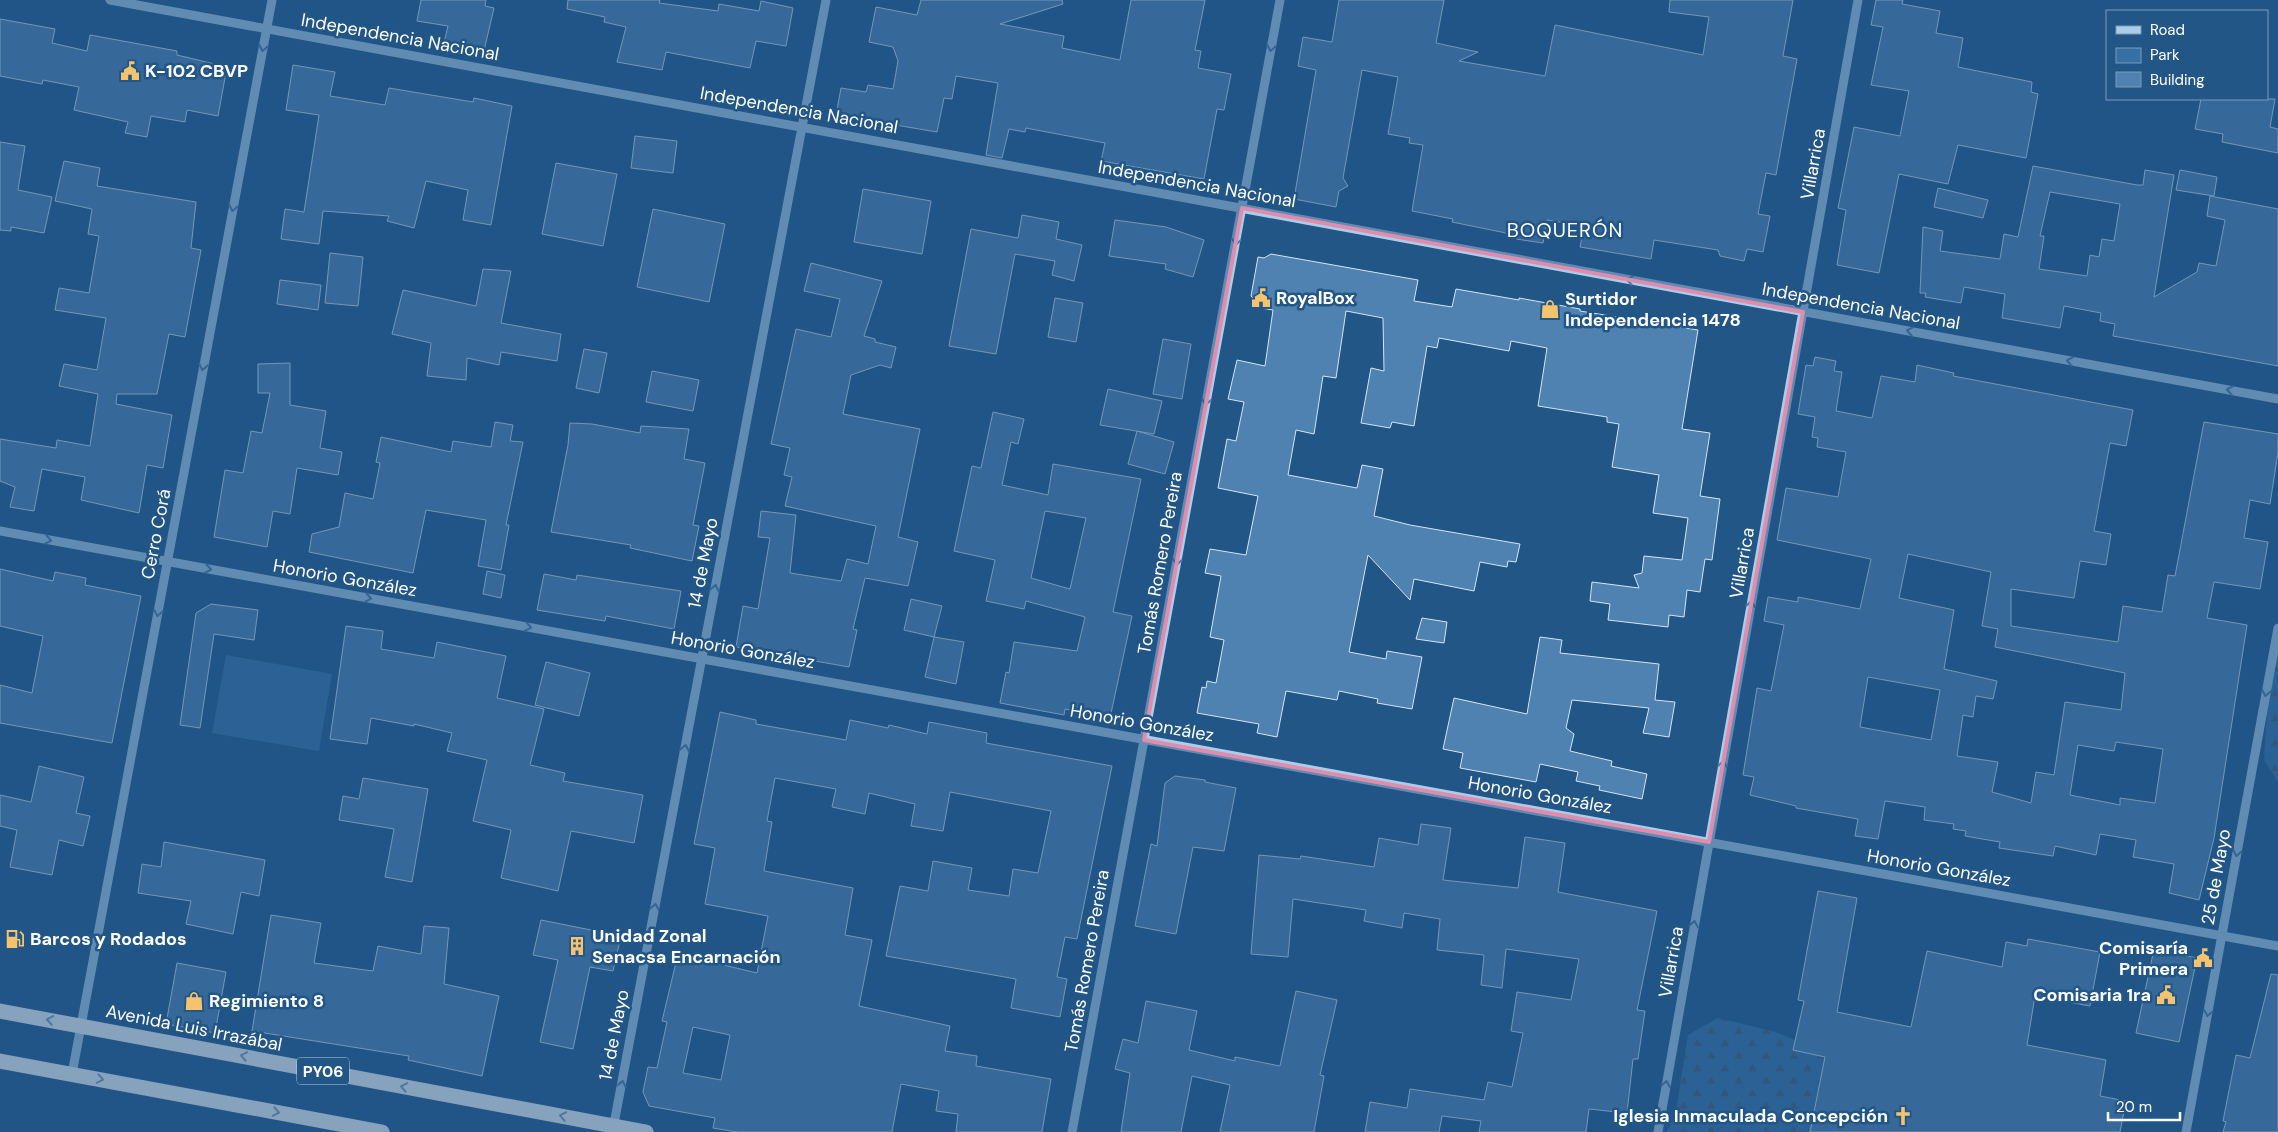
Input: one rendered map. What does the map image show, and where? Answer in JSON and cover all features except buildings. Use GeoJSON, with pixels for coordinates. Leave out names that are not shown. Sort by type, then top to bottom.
{"type":"FeatureCollection","features":[{"type":"Feature","properties":{"kind":"highway","name":"Avenida Luis Irrazábal"},"geometry":{"type":"LineString","coordinates":[[0,1011],[82,1025],[613,1129],[646,1132]]}},
{"type":"Feature","properties":{"kind":"highway"},"geometry":{"type":"LineString","coordinates":[[0,1061],[360,1130],[382,1132]]}},
{"type":"Feature","properties":{"kind":"street","name":"Independencia Nacional"},"geometry":{"type":"LineString","coordinates":[[110,0],[2278,399]]}},
{"type":"Feature","properties":{"kind":"street","name":"Cerro Corá"},"geometry":{"type":"LineString","coordinates":[[72,1074],[272,0]]}},
{"type":"Feature","properties":{"kind":"street","name":"14 de Mayo"},"geometry":{"type":"LineString","coordinates":[[613,1129],[826,0]]}},
{"type":"Feature","properties":{"kind":"street","name":"Tomás Romero Pereira"},"geometry":{"type":"LineString","coordinates":[[1072,1132],[1280,0]]}},
{"type":"Feature","properties":{"kind":"street","name":"Villarrica"},"geometry":{"type":"LineString","coordinates":[[1658,1132],[1858,0]]}},
{"type":"Feature","properties":{"kind":"street","name":"Honorio González"},"geometry":{"type":"LineString","coordinates":[[0,532],[2278,946]]}},
{"type":"Feature","properties":{"kind":"street","name":"25 de Mayo"},"geometry":{"type":"LineString","coordinates":[[2186,1132],[2278,628]]}},
{"type":"Feature","properties":{"kind":"highlighted area"},"geometry":{"type":"Polygon","coordinates":[[[1242,208],[1803,312],[1709,842],[1144,740],[1242,208]]]}},
{"type":"Feature","properties":{"kind":"green space"},"geometry":{"type":"Polygon","coordinates":[[[2278,651],[2278,782],[2264,760],[2268,701],[2278,651]]]}},
{"type":"Feature","properties":{"kind":"green space"},"geometry":{"type":"Polygon","coordinates":[[[226,655],[332,674],[319,751],[212,733],[226,655]]]}},
{"type":"Feature","properties":{"kind":"green space"},"geometry":{"type":"Polygon","coordinates":[[[1718,1018],[1775,1032],[1825,1052],[1825,1132],[1667,1132],[1676,1111],[1688,1035],[1718,1018]]]}},
{"type":"Feature","properties":{"kind":"place","name":"K-102 CBVP"},"geometry":{"type":"Point","coordinates":[130,71]}},
{"type":"Feature","properties":{"kind":"place","name":"RoyalBox"},"geometry":{"type":"Point","coordinates":[1261,298]}},
{"type":"Feature","properties":{"kind":"place","name":"Surtidor Independencia 1478"},"geometry":{"type":"Point","coordinates":[1550,309]}},
{"type":"Feature","properties":{"kind":"place","name":"Barcos y Rodados"},"geometry":{"type":"Point","coordinates":[15,939]}},
{"type":"Feature","properties":{"kind":"place","name":"Unidad Zonal Senacsa Encarnación"},"geometry":{"type":"Point","coordinates":[577,946]}},
{"type":"Feature","properties":{"kind":"place","name":"Comisaría Primera"},"geometry":{"type":"Point","coordinates":[2203,958]}},
{"type":"Feature","properties":{"kind":"place","name":"Comisaria 1ra"},"geometry":{"type":"Point","coordinates":[2166,995]}},
{"type":"Feature","properties":{"kind":"place","name":"Regimiento 8"},"geometry":{"type":"Point","coordinates":[194,1001]}},
{"type":"Feature","properties":{"kind":"place","name":"Iglesia Inmaculada Concepción"},"geometry":{"type":"Point","coordinates":[1903,1116]}},
{"type":"Feature","properties":{"kind":"district","name":"BOQUERÓN"},"geometry":{"type":"Point","coordinates":[1565,230]}}]}
